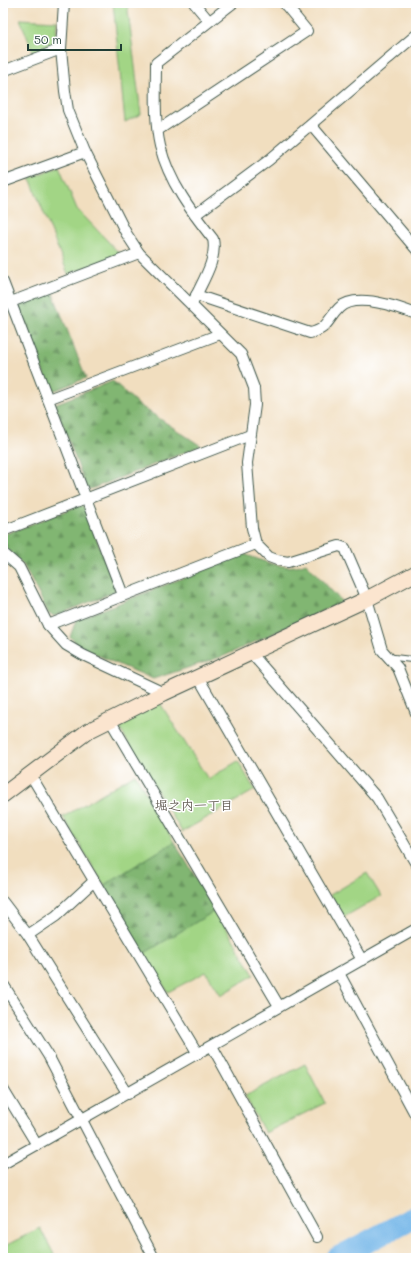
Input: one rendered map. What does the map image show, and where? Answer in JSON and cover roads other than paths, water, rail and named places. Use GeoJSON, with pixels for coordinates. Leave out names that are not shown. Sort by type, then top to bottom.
{"type":"FeatureCollection","features":[{"type":"Feature","properties":{"kind":"street"},"geometry":{"type":"LineString","coordinates":[[64,3],[61,49],[68,110],[85,152],[126,232],[139,253],[241,354],[254,388],[255,405],[247,463],[252,528],[256,544],[269,557],[288,562],[339,546],[345,548],[367,599],[382,650],[398,668],[416,713]]}},
{"type":"Feature","properties":{"kind":"street"},"geometry":{"type":"LineString","coordinates":[[194,3],[209,21]]}},
{"type":"Feature","properties":{"kind":"street"},"geometry":{"type":"LineString","coordinates":[[192,305],[212,258],[214,245],[213,239],[194,215],[175,186],[160,147],[156,63],[233,3]]}},
{"type":"Feature","properties":{"kind":"street"},"geometry":{"type":"LineString","coordinates":[[158,130],[307,32],[284,3]]}},
{"type":"Feature","properties":{"kind":"street"},"geometry":{"type":"LineString","coordinates":[[194,215],[270,160],[416,35]]}},
{"type":"Feature","properties":{"kind":"street"},"geometry":{"type":"LineString","coordinates":[[3,71],[61,49]]}},
{"type":"Feature","properties":{"kind":"street"},"geometry":{"type":"LineString","coordinates":[[312,125],[416,249]]}},
{"type":"Feature","properties":{"kind":"street"},"geometry":{"type":"LineString","coordinates":[[3,182],[85,152]]}},
{"type":"Feature","properties":{"kind":"street"},"geometry":{"type":"LineString","coordinates":[[10,302],[139,253]]}},
{"type":"Feature","properties":{"kind":"street"},"geometry":{"type":"LineString","coordinates":[[3,282],[123,595]]}},
{"type":"Feature","properties":{"kind":"street"},"geometry":{"type":"LineString","coordinates":[[196,295],[310,333],[320,331],[324,328],[345,302],[374,302],[415,310]]}},
{"type":"Feature","properties":{"kind":"street"},"geometry":{"type":"LineString","coordinates":[[48,400],[220,334]]}},
{"type":"Feature","properties":{"kind":"street"},"geometry":{"type":"LineString","coordinates":[[3,531],[250,435]]}},
{"type":"Feature","properties":{"kind":"street"},"geometry":{"type":"LineString","coordinates":[[48,625],[256,544]]}},
{"type":"Feature","properties":{"kind":"street"},"geometry":{"type":"LineString","coordinates":[[3,554],[18,567],[48,625],[66,645],[83,655],[164,693]]}},
{"type":"Feature","properties":{"kind":"street"},"geometry":{"type":"LineString","coordinates":[[3,795],[88,730],[198,677],[367,599],[416,573]]}},
{"type":"Feature","properties":{"kind":"street"},"geometry":{"type":"LineString","coordinates":[[251,653],[376,798],[416,864]]}},
{"type":"Feature","properties":{"kind":"street"},"geometry":{"type":"LineString","coordinates":[[198,677],[362,960]]}},
{"type":"Feature","properties":{"kind":"street"},"geometry":{"type":"LineString","coordinates":[[110,720],[280,1006]]}},
{"type":"Feature","properties":{"kind":"street"},"geometry":{"type":"LineString","coordinates":[[30,774],[198,1054]]}},
{"type":"Feature","properties":{"kind":"street"},"geometry":{"type":"LineString","coordinates":[[28,935],[56,916],[94,881]]}},
{"type":"Feature","properties":{"kind":"street"},"geometry":{"type":"LineString","coordinates":[[3,902],[28,935],[128,1094]]}},
{"type":"Feature","properties":{"kind":"street"},"geometry":{"type":"LineString","coordinates":[[3,1164],[416,929]]}},
{"type":"Feature","properties":{"kind":"street"},"geometry":{"type":"LineString","coordinates":[[339,973],[416,1116]]}},
{"type":"Feature","properties":{"kind":"street"},"geometry":{"type":"LineString","coordinates":[[3,984],[48,1055],[83,1119],[154,1258]]}},
{"type":"Feature","properties":{"kind":"street"},"geometry":{"type":"LineString","coordinates":[[212,1046],[317,1237]]}},
{"type":"Feature","properties":{"kind":"street"},"geometry":{"type":"LineString","coordinates":[[3,1089],[37,1145]]}},
{"type":"Feature","properties":{"kind":"lane"},"geometry":{"type":"LineString","coordinates":[[389,657],[416,660]]}},
{"type":"Feature","properties":{"kind":"waterway"},"geometry":{"type":"LineString","coordinates":[[337,1258],[416,1216]]}},
{"type":"Feature","properties":{"kind":"district","name":"堀之内一丁目"},"geometry":{"type":"Point","coordinates":[194,805]}}]}
